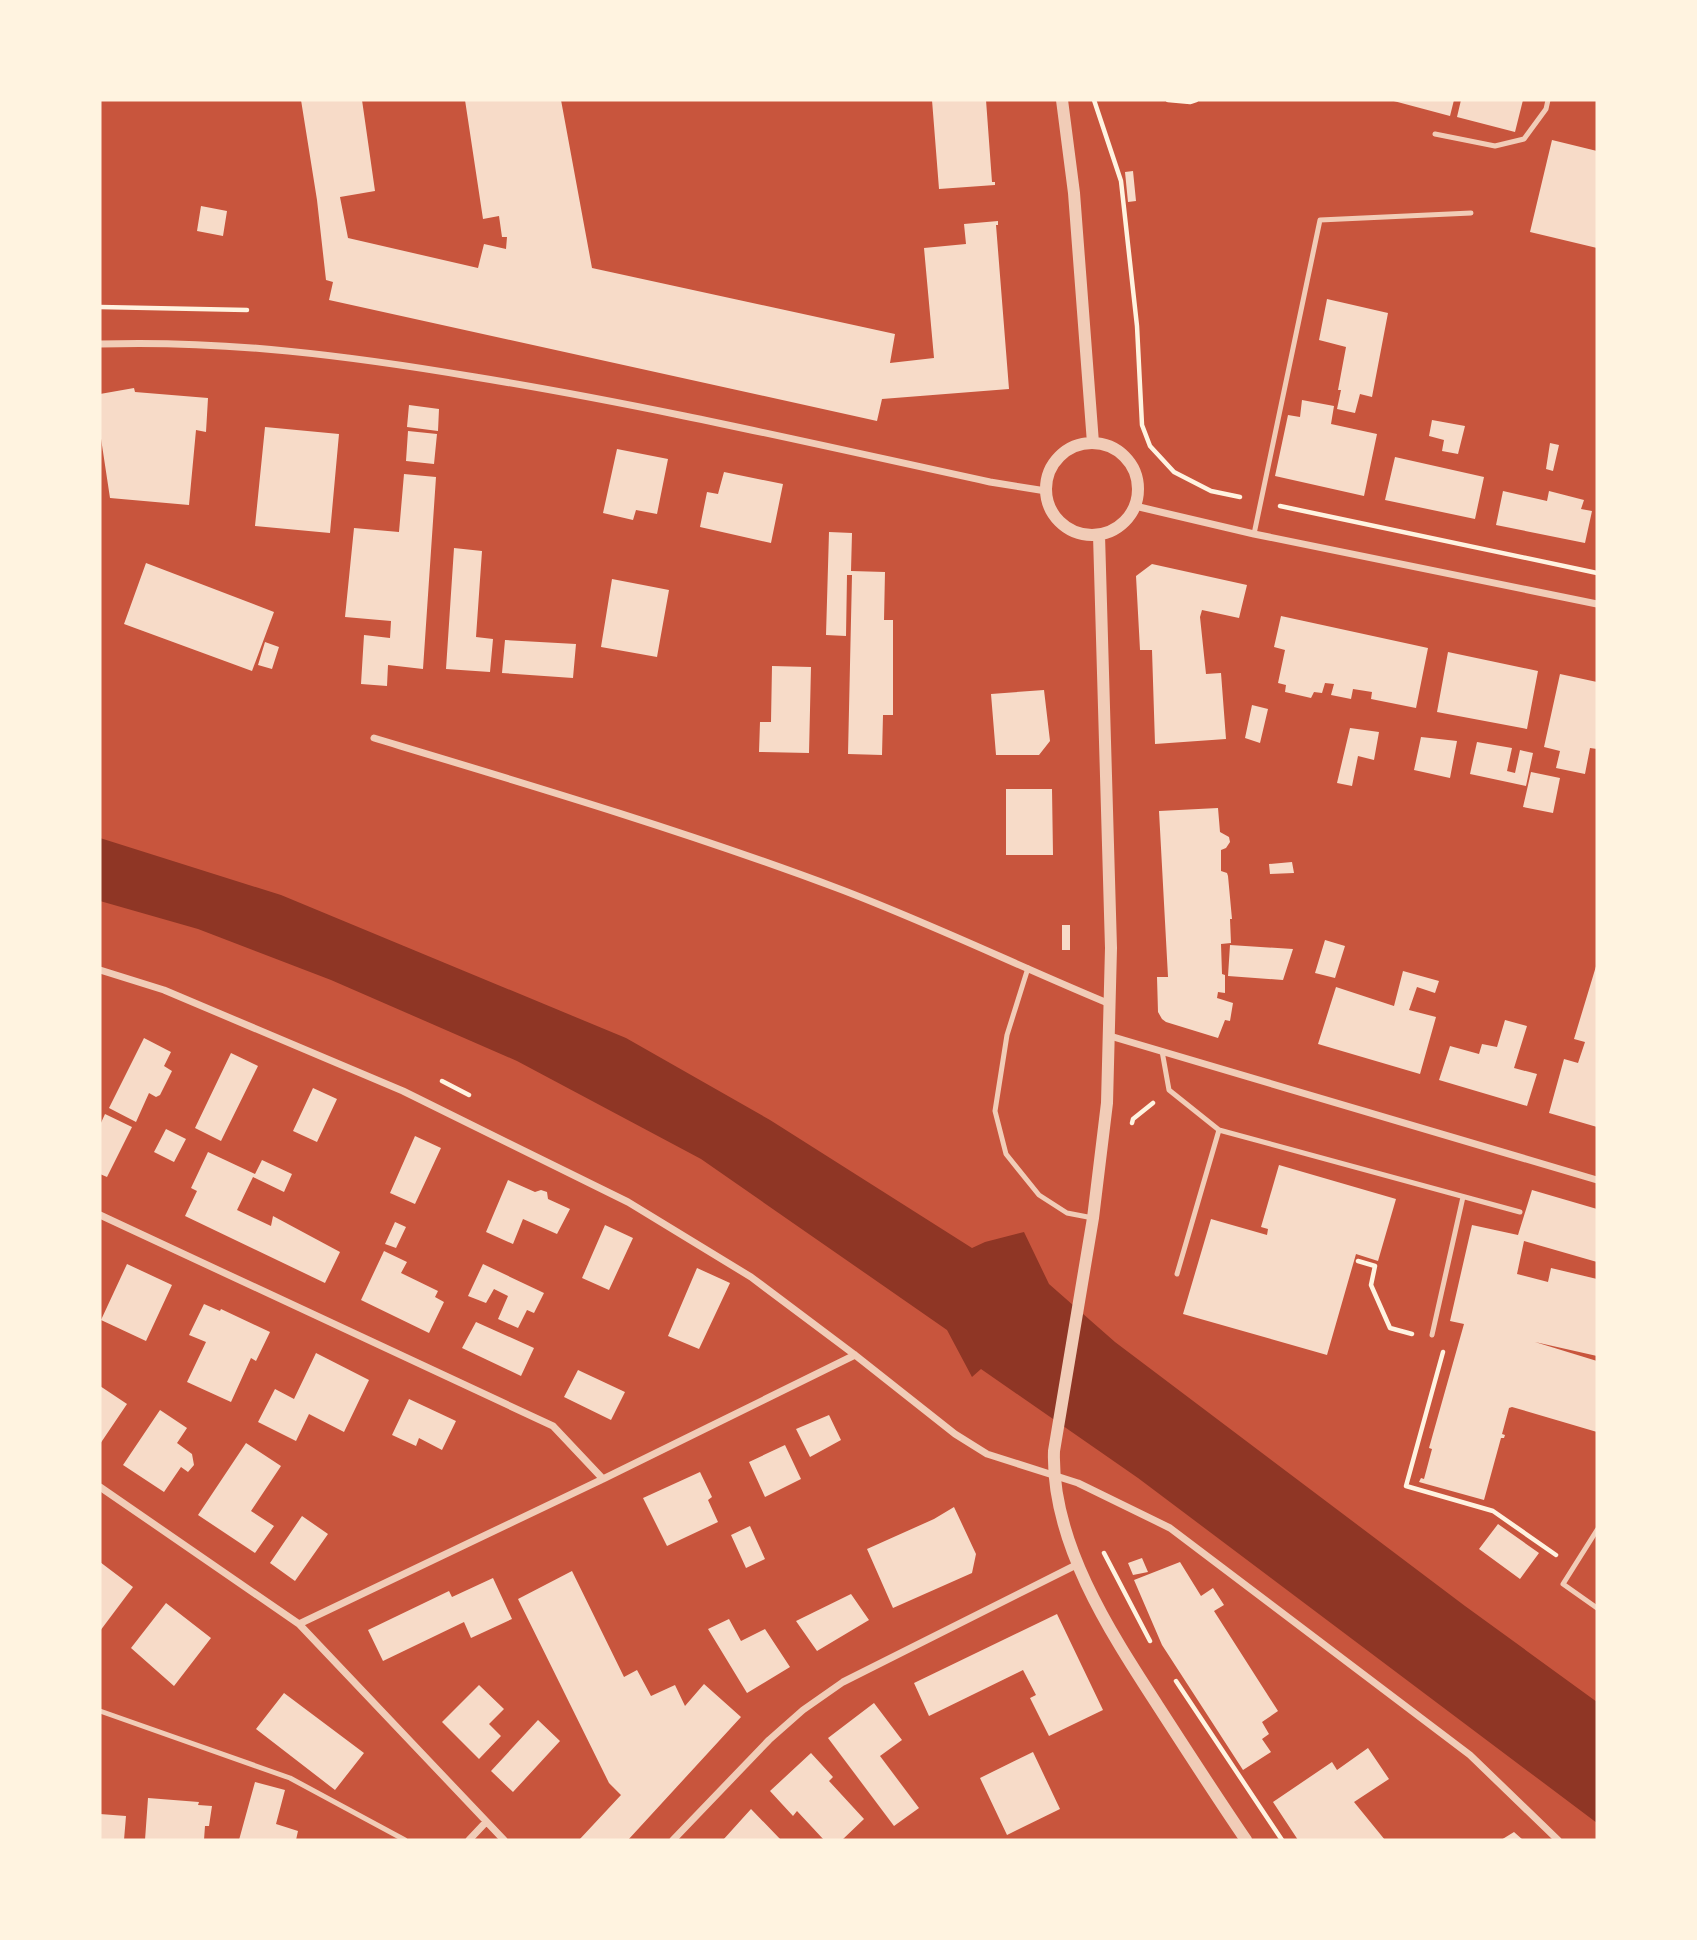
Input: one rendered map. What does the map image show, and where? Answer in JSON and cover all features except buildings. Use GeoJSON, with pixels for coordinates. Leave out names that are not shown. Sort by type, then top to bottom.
{"type":"FeatureCollection","features":[{"type":"Feature","properties":{"kind":"street"},"geometry":{"type":"LineString","coordinates":[[1062,100],[1074,193],[1093,443]]}},
{"type":"Feature","properties":{"kind":"street"},"geometry":{"type":"LineString","coordinates":[[100,344],[248,348],[365,359],[538,387],[976,479],[1046,491]]}},
{"type":"Feature","properties":{"kind":"street"},"geometry":{"type":"LineString","coordinates":[[1093,443],[1107,445],[1120,452],[1130,463],[1138,492],[1135,506],[1127,520],[1114,530],[1099,535],[1073,532],[1063,525],[1054,516],[1046,491],[1049,472],[1059,457],[1075,446],[1093,443]]}},
{"type":"Feature","properties":{"kind":"street"},"geometry":{"type":"LineString","coordinates":[[1135,506],[1254,534],[1597,604]]}},
{"type":"Feature","properties":{"kind":"street"},"geometry":{"type":"LineString","coordinates":[[1099,535],[1111,947],[1107,1103],[1093,1219],[1054,1451],[1053,1473],[1056,1494],[1078,1564],[1098,1607],[1131,1664],[1246,1840]]}},
{"type":"Feature","properties":{"kind":"street"},"geometry":{"type":"LineString","coordinates":[[374,738],[637,817],[838,888],[1111,1004]]}},
{"type":"Feature","properties":{"kind":"street"},"geometry":{"type":"LineString","coordinates":[[100,970],[164,990],[402,1091],[628,1202],[751,1278],[955,1434],[987,1454],[1053,1473],[1170,1528],[1470,1755],[1558,1840]]}},
{"type":"Feature","properties":{"kind":"street"},"geometry":{"type":"LineString","coordinates":[[1110,1036],[1597,1180]]}},
{"type":"Feature","properties":{"kind":"street"},"geometry":{"type":"LineString","coordinates":[[100,1215],[553,1426],[603,1479]]}},
{"type":"Feature","properties":{"kind":"street"},"geometry":{"type":"LineString","coordinates":[[299,1624],[855,1355]]}},
{"type":"Feature","properties":{"kind":"street"},"geometry":{"type":"LineString","coordinates":[[100,1487],[299,1624],[504,1840]]}},
{"type":"Feature","properties":{"kind":"street"},"geometry":{"type":"LineString","coordinates":[[673,1840],[769,1740],[803,1710],[843,1682],[1078,1564]]}},
{"type":"Feature","properties":{"kind":"street"},"geometry":{"type":"LineString","coordinates":[[469,1840],[486,1822]]}},
{"type":"Feature","properties":{"kind":"lane"},"geometry":{"type":"LineString","coordinates":[[1434,134],[1495,146],[1524,139],[1546,109],[1548,100]]}},
{"type":"Feature","properties":{"kind":"lane"},"geometry":{"type":"LineString","coordinates":[[1254,534],[1320,220],[1471,213]]}},
{"type":"Feature","properties":{"kind":"lane"},"geometry":{"type":"LineString","coordinates":[[1028,968],[1007,1035],[995,1111],[1006,1154],[1040,1195],[1067,1213],[1093,1219]]}},
{"type":"Feature","properties":{"kind":"lane"},"geometry":{"type":"LineString","coordinates":[[1162,1051],[1169,1090],[1219,1130],[1520,1213]]}},
{"type":"Feature","properties":{"kind":"lane"},"geometry":{"type":"LineString","coordinates":[[1177,1274],[1219,1130]]}},
{"type":"Feature","properties":{"kind":"lane"},"geometry":{"type":"LineString","coordinates":[[1432,1335],[1463,1197]]}},
{"type":"Feature","properties":{"kind":"lane"},"geometry":{"type":"LineString","coordinates":[[1597,1530],[1563,1584],[1597,1608]]}},
{"type":"Feature","properties":{"kind":"lane"},"geometry":{"type":"LineString","coordinates":[[100,1711],[290,1778],[405,1840]]}},
{"type":"Feature","properties":{"kind":"path"},"geometry":{"type":"LineString","coordinates":[[1168,100],[1196,100]]}},
{"type":"Feature","properties":{"kind":"path"},"geometry":{"type":"LineString","coordinates":[[100,307],[247,310]]}},
{"type":"Feature","properties":{"kind":"path"},"geometry":{"type":"LineString","coordinates":[[1358,1261],[1375,1266],[1370,1285],[1390,1328],[1417,1336]]}},
{"type":"Feature","properties":{"kind":"path"},"geometry":{"type":"LineString","coordinates":[[1446,1343],[1406,1486],[1493,1511],[1574,1567]]}},
{"type":"Feature","properties":{"kind":"path"},"geometry":{"type":"LineString","coordinates":[[1099,1543],[1155,1650]]}},
{"type":"Feature","properties":{"kind":"path"},"geometry":{"type":"LineString","coordinates":[[1170,1672],[1282,1840]]}},
{"type":"Feature","properties":{"kind":"shaded area"},"geometry":{"type":"Polygon","coordinates":[[[100,838],[281,895],[626,1038],[770,1120],[972,1248],[1024,1232],[1049,1284],[1115,1342],[1597,1702],[1597,1823],[1138,1478],[981,1369],[972,1377],[947,1330],[701,1159],[517,1061],[331,980],[198,929],[100,901],[100,838]]]}}]}
